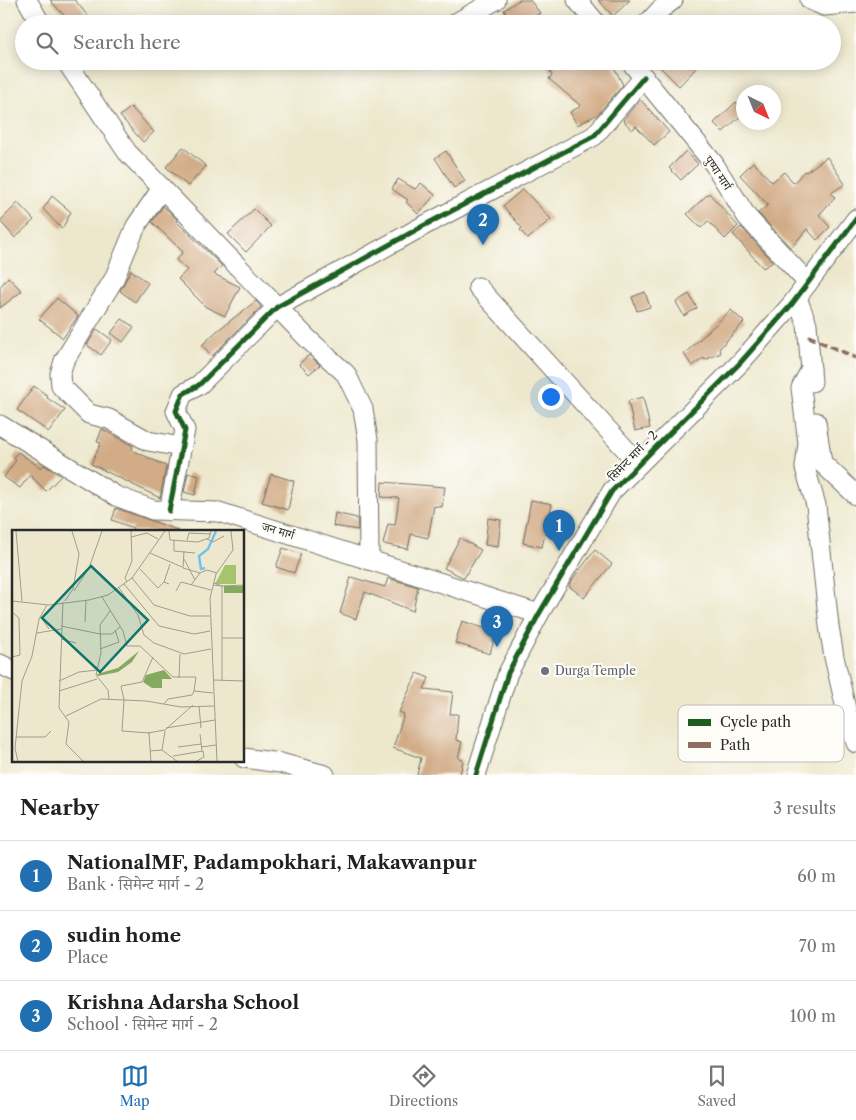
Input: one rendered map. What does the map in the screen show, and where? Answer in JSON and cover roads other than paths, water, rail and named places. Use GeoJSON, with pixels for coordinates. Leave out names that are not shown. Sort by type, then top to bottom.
{"type":"FeatureCollection","features":[{"type":"Feature","properties":{"kind":"street"},"geometry":{"type":"LineString","coordinates":[[28,0],[36,15]]}},
{"type":"Feature","properties":{"kind":"street"},"geometry":{"type":"LineString","coordinates":[[470,15],[496,0]]}},
{"type":"Feature","properties":{"kind":"street"},"geometry":{"type":"LineString","coordinates":[[577,0],[590,15]]}},
{"type":"Feature","properties":{"kind":"street"},"geometry":{"type":"LineString","coordinates":[[655,15],[673,0]]}},
{"type":"Feature","properties":{"kind":"street"},"geometry":{"type":"LineString","coordinates":[[810,0],[824,6],[856,4]]}},
{"type":"Feature","properties":{"kind":"street"},"geometry":{"type":"LineString","coordinates":[[72,70],[127,152],[308,339],[346,374],[363,409],[368,440],[369,560]]}},
{"type":"Feature","properties":{"kind":"street","name":"पुष्पा मार्ग"},"geometry":{"type":"LineString","coordinates":[[638,70],[714,164],[747,217],[802,291]]}},
{"type":"Feature","properties":{"kind":"street"},"geometry":{"type":"LineString","coordinates":[[169,510],[185,430],[176,411],[183,394],[200,385],[277,307],[423,226],[594,136],[644,77]]}},
{"type":"Feature","properties":{"kind":"street"},"geometry":{"type":"LineString","coordinates":[[162,188],[136,226],[114,279],[64,361],[60,381],[61,386],[89,414],[109,419],[148,441],[181,448]]}},
{"type":"Feature","properties":{"kind":"street","name":"सिमेन्ट मार्ग - 2"},"geometry":{"type":"LineString","coordinates":[[476,775],[508,673],[539,614],[612,491],[740,363],[802,291],[856,219]]}},
{"type":"Feature","properties":{"kind":"street"},"geometry":{"type":"LineString","coordinates":[[478,287],[638,464]]}},
{"type":"Feature","properties":{"kind":"street"},"geometry":{"type":"LineString","coordinates":[[802,291],[807,324],[814,410],[821,444],[822,462],[856,495]]}},
{"type":"Feature","properties":{"kind":"street"},"geometry":{"type":"LineString","coordinates":[[811,370],[801,388],[808,443],[805,468],[816,505],[834,657],[856,743]]}},
{"type":"Feature","properties":{"kind":"street","name":"जन मार्ग"},"geometry":{"type":"LineString","coordinates":[[0,425],[116,496],[153,510],[219,512],[539,614]]}},
{"type":"Feature","properties":{"kind":"street"},"geometry":{"type":"LineString","coordinates":[[0,664],[12,670]]}},
{"type":"Feature","properties":{"kind":"street"},"geometry":{"type":"LineString","coordinates":[[245,758],[280,763],[324,775]]}},
{"type":"Feature","properties":{"kind":"place","name":"sudin home"},"geometry":{"type":"Point","coordinates":[483,245]}},
{"type":"Feature","properties":{"kind":"place","name":"NationalMF, Padampokhari, Makawanpur"},"geometry":{"type":"Point","coordinates":[559,551]}},
{"type":"Feature","properties":{"kind":"place","name":"Krishna Adarsha School"},"geometry":{"type":"Point","coordinates":[497,647]}},
{"type":"Feature","properties":{"kind":"place","name":"Durga Temple"},"geometry":{"type":"Point","coordinates":[545,671]}}]}
